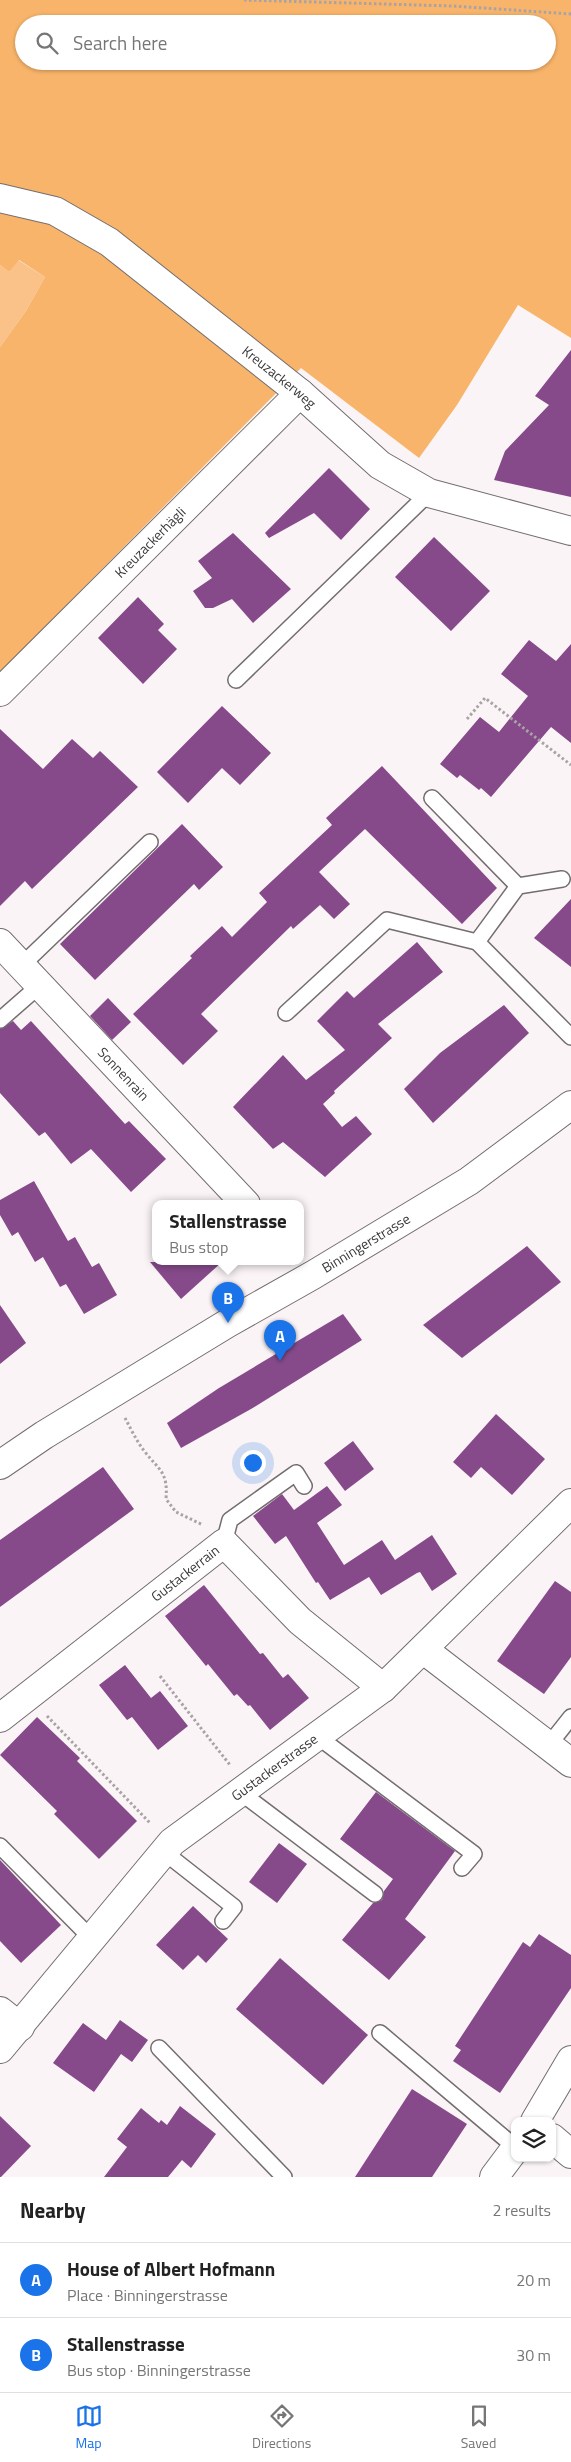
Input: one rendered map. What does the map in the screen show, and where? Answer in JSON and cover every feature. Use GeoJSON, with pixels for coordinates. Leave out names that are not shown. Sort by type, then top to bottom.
{"type":"FeatureCollection","features":[{"type":"Feature","properties":{"kind":"street","name":"Kreuzackerweg"},"geometry":{"type":"LineString","coordinates":[[0,198],[55,211],[109,242],[300,393],[380,465],[429,493],[571,531]]}},
{"type":"Feature","properties":{"kind":"street","name":"Kreuzackerhägli"},"geometry":{"type":"LineString","coordinates":[[0,692],[300,393]]}},
{"type":"Feature","properties":{"kind":"street","name":"Sonnenrain"},"geometry":{"type":"LineString","coordinates":[[0,943],[242,1200]]}},
{"type":"Feature","properties":{"kind":"street","name":"Binningerstrasse"},"geometry":{"type":"LineString","coordinates":[[2,1459],[228,1322],[307,1268],[469,1181],[571,1105]]}},
{"type":"Feature","properties":{"kind":"street","name":"Gustackerstrasse"},"geometry":{"type":"LineString","coordinates":[[0,2050],[10,2019],[92,1939],[167,1848],[383,1688],[424,1650],[571,1503]]}},
{"type":"Feature","properties":{"kind":"street","name":"Gustackerrain"},"geometry":{"type":"LineString","coordinates":[[0,1718],[224,1543],[300,1621],[383,1688]]}},
{"type":"Feature","properties":{"kind":"street"},"geometry":{"type":"LineString","coordinates":[[424,1650],[571,1763]]}},
{"type":"Feature","properties":{"kind":"street"},"geometry":{"type":"LineString","coordinates":[[537,2117],[571,2060]]}},
{"type":"Feature","properties":{"kind":"street"},"geometry":{"type":"LineString","coordinates":[[556,2141],[571,2154]]}},
{"type":"Feature","properties":{"kind":"street"},"geometry":{"type":"LineString","coordinates":[[494,2177],[511,2154]]}},
{"type":"Feature","properties":{"kind":"lane"},"geometry":{"type":"LineString","coordinates":[[236,680],[429,493]]}},
{"type":"Feature","properties":{"kind":"lane"},"geometry":{"type":"LineString","coordinates":[[432,798],[518,886]]}},
{"type":"Feature","properties":{"kind":"lane"},"geometry":{"type":"LineString","coordinates":[[21,966],[150,842]]}},
{"type":"Feature","properties":{"kind":"lane"},"geometry":{"type":"LineString","coordinates":[[477,942],[518,886],[562,880]]}},
{"type":"Feature","properties":{"kind":"lane"},"geometry":{"type":"LineString","coordinates":[[286,1013],[387,920],[477,942],[571,1038]]}},
{"type":"Feature","properties":{"kind":"lane"},"geometry":{"type":"LineString","coordinates":[[0,1020],[40,985]]}},
{"type":"Feature","properties":{"kind":"lane"},"geometry":{"type":"LineString","coordinates":[[224,1543],[230,1520],[296,1473],[304,1486]]}},
{"type":"Feature","properties":{"kind":"lane"},"geometry":{"type":"LineString","coordinates":[[548,1746],[571,1717]]}},
{"type":"Feature","properties":{"kind":"lane"},"geometry":{"type":"LineString","coordinates":[[317,1736],[474,1854],[462,1868]]}},
{"type":"Feature","properties":{"kind":"lane"},"geometry":{"type":"LineString","coordinates":[[243,1790],[375,1894]]}},
{"type":"Feature","properties":{"kind":"lane"},"geometry":{"type":"LineString","coordinates":[[0,1846],[92,1939]]}},
{"type":"Feature","properties":{"kind":"lane"},"geometry":{"type":"LineString","coordinates":[[167,1848],[234,1907],[222,1921]]}},
{"type":"Feature","properties":{"kind":"lane"},"geometry":{"type":"LineString","coordinates":[[380,2033],[511,2145]]}},
{"type":"Feature","properties":{"kind":"lane"},"geometry":{"type":"LineString","coordinates":[[159,2048],[284,2177]]}},
{"type":"Feature","properties":{"kind":"path"},"geometry":{"type":"LineString","coordinates":[[244,0],[453,6],[571,14]]}},
{"type":"Feature","properties":{"kind":"path"},"geometry":{"type":"LineString","coordinates":[[467,719],[485,698],[571,765]]}},
{"type":"Feature","properties":{"kind":"path"},"geometry":{"type":"LineString","coordinates":[[111,1394],[144,1451],[163,1472],[167,1482],[166,1499],[176,1512],[201,1523],[224,1543]]}},
{"type":"Feature","properties":{"kind":"path"},"geometry":{"type":"LineString","coordinates":[[160,1676],[243,1790]]}},
{"type":"Feature","properties":{"kind":"path"},"geometry":{"type":"LineString","coordinates":[[28,1696],[167,1848]]}},
{"type":"Feature","properties":{"kind":"shaded area"},"geometry":{"type":"Polygon","coordinates":[[[0,0],[571,0],[571,338],[518,305],[457,405],[419,458],[301,368],[0,672],[0,347],[26,311],[45,277],[19,260],[9,272],[0,265],[0,0]]]}},
{"type":"Feature","properties":{"kind":"shaded area"},"geometry":{"type":"Polygon","coordinates":[[[18,260],[45,277],[26,311],[0,347],[0,265],[9,272],[18,260]]]}},
{"type":"Feature","properties":{"kind":"building"},"geometry":{"type":"Polygon","coordinates":[[[571,350],[571,497],[494,480],[505,451],[549,405],[535,396],[571,350]]]}},
{"type":"Feature","properties":{"kind":"building"},"geometry":{"type":"Polygon","coordinates":[[[329,468],[370,509],[341,540],[314,513],[269,538],[265,533],[329,468]]]}},
{"type":"Feature","properties":{"kind":"building"},"geometry":{"type":"Polygon","coordinates":[[[233,533],[291,589],[253,623],[232,599],[213,608],[205,608],[193,591],[212,578],[198,561],[233,533]]]}},
{"type":"Feature","properties":{"kind":"building"},"geometry":{"type":"Polygon","coordinates":[[[434,537],[490,591],[451,631],[395,577],[434,537]]]}},
{"type":"Feature","properties":{"kind":"building"},"geometry":{"type":"Polygon","coordinates":[[[138,597],[164,624],[158,630],[177,649],[143,684],[98,638],[138,597]]]}},
{"type":"Feature","properties":{"kind":"building"},"geometry":{"type":"Polygon","coordinates":[[[529,640],[556,661],[571,644],[571,743],[551,727],[491,797],[481,788],[479,790],[460,775],[457,778],[440,764],[480,717],[499,732],[528,696],[501,674],[529,640]]]}},
{"type":"Feature","properties":{"kind":"building"},"geometry":{"type":"Polygon","coordinates":[[[222,706],[271,753],[240,785],[222,768],[188,803],[157,772],[222,706]]]}},
{"type":"Feature","properties":{"kind":"building"},"geometry":{"type":"Polygon","coordinates":[[[0,729],[43,769],[72,739],[93,758],[100,751],[138,787],[32,889],[25,881],[0,906],[0,729]]]}},
{"type":"Feature","properties":{"kind":"building"},"geometry":{"type":"Polygon","coordinates":[[[382,766],[497,888],[462,924],[365,829],[319,872],[350,904],[334,919],[320,905],[293,929],[291,926],[201,1014],[218,1031],[183,1065],[133,1014],[192,958],[190,956],[222,926],[232,937],[267,902],[259,893],[332,825],[326,818],[382,766]]]}},
{"type":"Feature","properties":{"kind":"building"},"geometry":{"type":"Polygon","coordinates":[[[182,824],[223,867],[199,890],[194,884],[95,980],[60,944],[182,824]]]}},
{"type":"Feature","properties":{"kind":"building"},"geometry":{"type":"Polygon","coordinates":[[[571,899],[571,967],[534,938],[571,899]]]}},
{"type":"Feature","properties":{"kind":"building"},"geometry":{"type":"Polygon","coordinates":[[[417,942],[443,972],[378,1024],[392,1038],[334,1091],[335,1093],[323,1104],[342,1127],[356,1116],[372,1134],[325,1177],[283,1142],[273,1149],[233,1107],[283,1055],[306,1080],[345,1050],[317,1021],[347,991],[354,998],[417,942]]]}},
{"type":"Feature","properties":{"kind":"building"},"geometry":{"type":"Polygon","coordinates":[[[108,998],[131,1022],[112,1040],[90,1016],[108,998]]]}},
{"type":"Feature","properties":{"kind":"building"},"geometry":{"type":"Polygon","coordinates":[[[504,1005],[529,1033],[433,1123],[404,1089],[440,1053],[504,1005]]]}},
{"type":"Feature","properties":{"kind":"building"},"geometry":{"type":"Polygon","coordinates":[[[13,1021],[21,1030],[31,1021],[125,1124],[129,1121],[166,1159],[131,1192],[91,1149],[71,1164],[45,1132],[39,1136],[0,1093],[0,1029],[13,1021]]]}},
{"type":"Feature","properties":{"kind":"building"},"geometry":{"type":"Polygon","coordinates":[[[34,1181],[68,1241],[75,1237],[92,1267],[99,1263],[117,1295],[84,1314],[66,1284],[60,1287],[43,1257],[35,1262],[18,1232],[12,1236],[0,1215],[0,1200],[34,1181]]]}},
{"type":"Feature","properties":{"kind":"building"},"geometry":{"type":"Polygon","coordinates":[[[527,1246],[561,1282],[462,1358],[423,1325],[527,1246]]]}},
{"type":"Feature","properties":{"kind":"building"},"geometry":{"type":"Polygon","coordinates":[[[153,1265],[219,1265],[181,1299],[153,1265]]]}},
{"type":"Feature","properties":{"kind":"building"},"geometry":{"type":"Polygon","coordinates":[[[0,1305],[26,1343],[0,1364],[0,1305]]]}},
{"type":"Feature","properties":{"kind":"building"},"geometry":{"type":"Polygon","coordinates":[[[343,1314],[362,1340],[251,1409],[181,1448],[167,1423],[219,1388],[343,1314]]]}},
{"type":"Feature","properties":{"kind":"building"},"geometry":{"type":"Polygon","coordinates":[[[496,1414],[545,1459],[512,1495],[481,1467],[471,1478],[453,1462],[496,1414]]]}},
{"type":"Feature","properties":{"kind":"building"},"geometry":{"type":"Polygon","coordinates":[[[353,1441],[374,1469],[345,1491],[324,1463],[353,1441]]]}},
{"type":"Feature","properties":{"kind":"building"},"geometry":{"type":"Polygon","coordinates":[[[103,1467],[134,1509],[0,1607],[0,1540],[103,1467]]]}},
{"type":"Feature","properties":{"kind":"building"},"geometry":{"type":"Polygon","coordinates":[[[327,1486],[342,1505],[317,1523],[344,1565],[382,1540],[395,1560],[432,1535],[457,1574],[432,1591],[420,1572],[381,1595],[369,1577],[330,1600],[318,1582],[316,1583],[286,1536],[275,1544],[253,1516],[282,1494],[294,1510],[327,1486]]]}},
{"type":"Feature","properties":{"kind":"building"},"geometry":{"type":"Polygon","coordinates":[[[555,1581],[571,1592],[571,1657],[544,1694],[497,1661],[555,1581]]]}},
{"type":"Feature","properties":{"kind":"building"},"geometry":{"type":"Polygon","coordinates":[[[204,1585],[260,1654],[263,1653],[283,1678],[288,1674],[309,1698],[270,1730],[250,1705],[248,1706],[237,1694],[234,1696],[208,1664],[206,1666],[165,1616],[204,1585]]]}},
{"type":"Feature","properties":{"kind":"building"},"geometry":{"type":"Polygon","coordinates":[[[125,1665],[151,1698],[160,1691],[188,1726],[158,1750],[132,1717],[127,1720],[99,1685],[125,1665]]]}},
{"type":"Feature","properties":{"kind":"building"},"geometry":{"type":"Polygon","coordinates":[[[37,1717],[80,1758],[77,1761],[137,1821],[99,1859],[54,1814],[57,1811],[0,1755],[37,1717]]]}},
{"type":"Feature","properties":{"kind":"building"},"geometry":{"type":"Polygon","coordinates":[[[376,1792],[455,1851],[405,1919],[426,1937],[389,1980],[342,1940],[373,1903],[382,1900],[384,1891],[393,1879],[340,1839],[376,1792]]]}},
{"type":"Feature","properties":{"kind":"building"},"geometry":{"type":"Polygon","coordinates":[[[279,1843],[307,1864],[277,1903],[249,1882],[279,1843]]]}},
{"type":"Feature","properties":{"kind":"building"},"geometry":{"type":"Polygon","coordinates":[[[0,1860],[61,1925],[21,1963],[0,1941],[0,1860]]]}},
{"type":"Feature","properties":{"kind":"building"},"geometry":{"type":"Polygon","coordinates":[[[193,1906],[228,1939],[206,1963],[198,1955],[183,1970],[156,1945],[193,1906]]]}},
{"type":"Feature","properties":{"kind":"building"},"geometry":{"type":"Polygon","coordinates":[[[539,1934],[571,1955],[571,1988],[500,2093],[453,2061],[461,2050],[455,2046],[523,1942],[530,1947],[539,1934]]]}},
{"type":"Feature","properties":{"kind":"building"},"geometry":{"type":"Polygon","coordinates":[[[280,1958],[368,2035],[323,2085],[236,2009],[280,1958]]]}},
{"type":"Feature","properties":{"kind":"building"},"geometry":{"type":"Polygon","coordinates":[[[120,2020],[148,2040],[132,2062],[121,2054],[94,2092],[53,2063],[83,2023],[106,2040],[120,2020]]]}},
{"type":"Feature","properties":{"kind":"building"},"geometry":{"type":"Polygon","coordinates":[[[412,2089],[467,2124],[432,2177],[355,2177],[412,2089]]]}},
{"type":"Feature","properties":{"kind":"building"},"geometry":{"type":"Polygon","coordinates":[[[180,2106],[216,2134],[191,2168],[182,2160],[168,2177],[104,2177],[127,2147],[117,2139],[141,2108],[159,2123],[161,2120],[167,2125],[180,2106]]]}},
{"type":"Feature","properties":{"kind":"building"},"geometry":{"type":"Polygon","coordinates":[[[0,2116],[31,2146],[1,2177],[0,2177],[0,2116]]]}},
{"type":"Feature","properties":{"kind":"place","name":"Stallenstrasse"},"geometry":{"type":"Point","coordinates":[228,1323]}},
{"type":"Feature","properties":{"kind":"place","name":"House of Albert Hofmann"},"geometry":{"type":"Point","coordinates":[280,1361]}}]}
